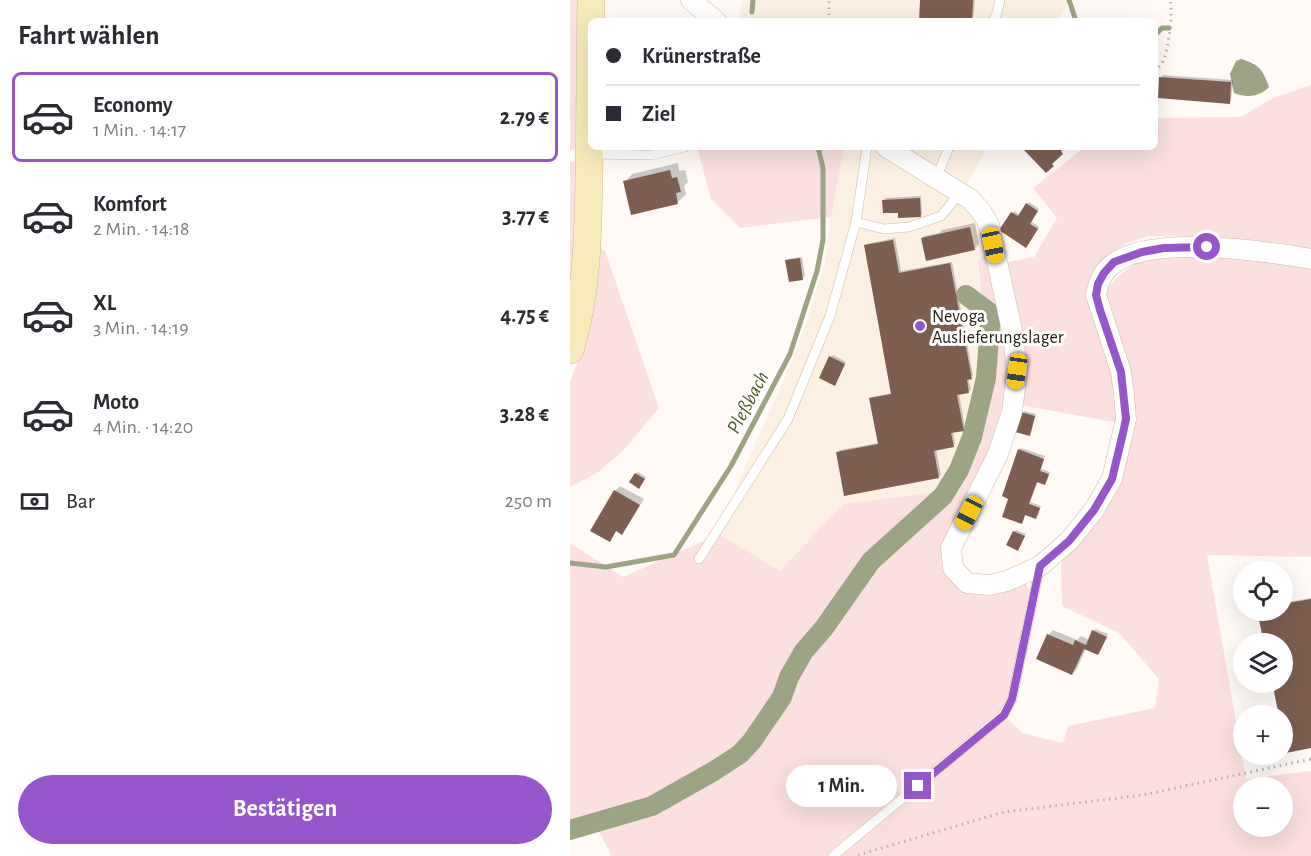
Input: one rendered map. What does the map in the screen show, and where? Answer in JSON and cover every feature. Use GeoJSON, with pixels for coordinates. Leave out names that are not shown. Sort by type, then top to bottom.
{"type":"FeatureCollection","features":[{"type":"Feature","properties":{"kind":"main road"},"geometry":{"type":"LineString","coordinates":[[591,0],[591,18]]}},
{"type":"Feature","properties":{"kind":"main road"},"geometry":{"type":"LineString","coordinates":[[570,350],[578,321],[588,238],[590,150]]}},
{"type":"Feature","properties":{"kind":"street"},"geometry":{"type":"LineString","coordinates":[[891,150],[970,199],[981,211],[989,225],[1013,335],[1017,371],[1011,412],[998,454],[951,548],[953,568],[967,583],[989,585],[1007,581],[1040,566],[1069,541],[1094,510],[1112,479],[1126,419],[1121,372],[1096,295],[1098,284],[1114,262],[1142,252],[1164,248],[1207,247],[1311,259]]}},
{"type":"Feature","properties":{"kind":"lane"},"geometry":{"type":"LineString","coordinates":[[994,18],[1000,0]]}},
{"type":"Feature","properties":{"kind":"lane"},"geometry":{"type":"LineString","coordinates":[[590,154],[651,155],[672,150]]}},
{"type":"Feature","properties":{"kind":"lane"},"geometry":{"type":"LineString","coordinates":[[699,559],[788,419],[830,316],[856,222],[867,150]]}},
{"type":"Feature","properties":{"kind":"lane"},"geometry":{"type":"LineString","coordinates":[[936,178],[948,150]]}},
{"type":"Feature","properties":{"kind":"lane"},"geometry":{"type":"LineString","coordinates":[[856,222],[884,229],[909,227],[941,216],[960,193]]}},
{"type":"Feature","properties":{"kind":"lane"},"geometry":{"type":"LineString","coordinates":[[832,856],[1004,715],[1012,699],[1040,566]]}},
{"type":"Feature","properties":{"kind":"path"},"geometry":{"type":"LineString","coordinates":[[829,0],[829,18]]}},
{"type":"Feature","properties":{"kind":"path"},"geometry":{"type":"LineString","coordinates":[[1158,68],[1163,60],[1168,38],[1172,7],[1170,0]]}},
{"type":"Feature","properties":{"kind":"path"},"geometry":{"type":"LineString","coordinates":[[854,856],[1004,812],[1143,795],[1311,759]]}},
{"type":"Feature","properties":{"kind":"shaded area"},"geometry":{"type":"Polygon","coordinates":[[[570,0],[579,0],[575,148],[570,151],[570,0]]]}},
{"type":"Feature","properties":{"kind":"shaded area"},"geometry":{"type":"Polygon","coordinates":[[[743,0],[1069,0],[1060,18],[739,18],[743,0]]]}},
{"type":"Feature","properties":{"kind":"shaded area"},"geometry":{"type":"Polygon","coordinates":[[[1241,59],[1260,68],[1269,87],[1253,96],[1234,93],[1230,74],[1236,61],[1241,59]]]}},
{"type":"Feature","properties":{"kind":"shaded area"},"geometry":{"type":"Polygon","coordinates":[[[1311,85],[1311,249],[1275,242],[1204,237],[1149,236],[1129,242],[1112,252],[1094,271],[1088,290],[1104,353],[1113,371],[1119,423],[1020,405],[1008,262],[1034,257],[1057,218],[1033,188],[1081,150],[1158,150],[1158,118],[1241,117],[1273,98],[1311,85]]]}},
{"type":"Feature","properties":{"kind":"shaded area"},"geometry":{"type":"Polygon","coordinates":[[[698,150],[843,150],[831,217],[740,228],[711,199],[698,150]]]}},
{"type":"Feature","properties":{"kind":"shaded area"},"geometry":{"type":"Polygon","coordinates":[[[842,150],[878,150],[975,213],[989,246],[977,262],[991,394],[937,492],[843,504],[780,571],[719,534],[806,324],[825,262],[842,150]]]}},
{"type":"Feature","properties":{"kind":"shaded area"},"geometry":{"type":"Polygon","coordinates":[[[904,150],[986,150],[965,188],[904,150]]]}},
{"type":"Feature","properties":{"kind":"shaded area"},"geometry":{"type":"Polygon","coordinates":[[[570,162],[579,162],[579,210],[570,285],[570,162]]]}},
{"type":"Feature","properties":{"kind":"shaded area"},"geometry":{"type":"Polygon","coordinates":[[[598,246],[605,251],[659,408],[622,452],[597,473],[570,487],[570,381],[585,343],[598,246]]]}},
{"type":"Feature","properties":{"kind":"shaded area"},"geometry":{"type":"Polygon","coordinates":[[[989,246],[1013,368],[996,442],[946,541],[942,560],[946,577],[966,592],[983,594],[1001,592],[1026,583],[1029,590],[1012,679],[1001,713],[1023,733],[1063,743],[1068,726],[1155,708],[1159,679],[1119,633],[1062,606],[1061,560],[1123,464],[1106,303],[1107,290],[1114,280],[1135,263],[1147,258],[1204,254],[1311,266],[1311,557],[1207,555],[1233,705],[1233,765],[1244,765],[1246,777],[1233,777],[1233,837],[1293,837],[1293,777],[1262,777],[1311,771],[1311,856],[610,856],[598,830],[570,833],[570,543],[623,577],[719,534],[780,571],[843,504],[937,492],[991,393],[978,262],[989,246]]]}},
{"type":"Feature","properties":{"kind":"building"},"geometry":{"type":"Polygon","coordinates":[[[920,0],[973,0],[972,18],[919,18],[920,0]]]}},
{"type":"Feature","properties":{"kind":"building"},"geometry":{"type":"Polygon","coordinates":[[[1159,77],[1231,82],[1230,104],[1158,98],[1159,77]]]}},
{"type":"Feature","properties":{"kind":"building"},"geometry":{"type":"Polygon","coordinates":[[[1024,150],[1062,150],[1063,154],[1046,173],[1024,150]]]}},
{"type":"Feature","properties":{"kind":"building"},"geometry":{"type":"Polygon","coordinates":[[[670,170],[672,178],[677,177],[681,192],[676,193],[678,204],[631,215],[623,181],[670,170]]]}},
{"type":"Feature","properties":{"kind":"building"},"geometry":{"type":"Polygon","coordinates":[[[920,198],[921,217],[898,218],[898,213],[883,213],[882,200],[920,198]]]}},
{"type":"Feature","properties":{"kind":"building"},"geometry":{"type":"Polygon","coordinates":[[[1026,203],[1038,211],[1030,224],[1038,229],[1026,248],[999,230],[1011,212],[1018,216],[1026,203]]]}},
{"type":"Feature","properties":{"kind":"building"},"geometry":{"type":"Polygon","coordinates":[[[970,227],[975,250],[926,261],[921,238],[970,227]]]}},
{"type":"Feature","properties":{"kind":"building","name":"Nevoga Auslieferungslager"},"geometry":{"type":"Polygon","coordinates":[[[893,240],[899,273],[950,263],[972,379],[967,380],[969,393],[957,395],[964,431],[951,433],[954,447],[934,451],[939,478],[844,496],[836,452],[878,444],[869,398],[891,394],[864,245],[893,240]]]}},
{"type":"Feature","properties":{"kind":"building"},"geometry":{"type":"Polygon","coordinates":[[[800,258],[803,280],[789,282],[785,260],[800,258]]]}},
{"type":"Feature","properties":{"kind":"building"},"geometry":{"type":"Polygon","coordinates":[[[829,356],[845,364],[835,386],[819,378],[829,356]]]}},
{"type":"Feature","properties":{"kind":"building"},"geometry":{"type":"Polygon","coordinates":[[[1021,412],[1035,416],[1030,436],[1015,432],[1021,412]]]}},
{"type":"Feature","properties":{"kind":"building"},"geometry":{"type":"Polygon","coordinates":[[[1018,449],[1044,459],[1040,471],[1049,474],[1045,485],[1037,482],[1029,504],[1040,508],[1036,519],[1025,515],[1022,524],[1002,517],[1008,499],[1002,496],[1018,449]]]}},
{"type":"Feature","properties":{"kind":"building"},"geometry":{"type":"Polygon","coordinates":[[[635,473],[645,479],[639,489],[629,482],[635,473]]]}},
{"type":"Feature","properties":{"kind":"building"},"geometry":{"type":"Polygon","coordinates":[[[614,490],[640,505],[622,535],[616,531],[610,542],[590,531],[614,490]]]}},
{"type":"Feature","properties":{"kind":"building"},"geometry":{"type":"Polygon","coordinates":[[[1013,531],[1025,536],[1018,551],[1006,545],[1013,531]]]}},
{"type":"Feature","properties":{"kind":"building"},"geometry":{"type":"Polygon","coordinates":[[[1311,599],[1311,748],[1293,752],[1293,705],[1277,705],[1274,693],[1293,693],[1293,633],[1262,633],[1259,621],[1293,621],[1293,602],[1311,599]]]}},
{"type":"Feature","properties":{"kind":"building"},"geometry":{"type":"Polygon","coordinates":[[[1092,630],[1107,637],[1098,655],[1084,649],[1072,675],[1036,659],[1047,634],[1073,645],[1075,640],[1086,645],[1092,630]]]}},
{"type":"Feature","properties":{"kind":"waterway","name":"Pleßbach"},"geometry":{"type":"LineString","coordinates":[[752,12],[753,0]]}},
{"type":"Feature","properties":{"kind":"waterway"},"geometry":{"type":"LineString","coordinates":[[1069,0],[1075,18]]}},
{"type":"Feature","properties":{"kind":"waterway"},"geometry":{"type":"LineString","coordinates":[[1158,32],[1162,28],[1169,28]]}},
{"type":"Feature","properties":{"kind":"waterway","name":"Pleßbach"},"geometry":{"type":"LineString","coordinates":[[570,563],[606,567],[674,555],[731,466],[790,354],[817,271],[823,240],[823,168],[819,150]]}},
{"type":"Feature","properties":{"kind":"waterway"},"geometry":{"type":"LineString","coordinates":[[570,830],[652,806],[740,754],[752,741],[782,697],[789,677],[804,651],[824,628],[871,561],[943,496],[959,470],[972,437],[986,378],[989,312],[966,295]]}},
{"type":"Feature","properties":{"kind":"place","name":"Nevoga Auslieferungslager"},"geometry":{"type":"Point","coordinates":[920,326]}},
{"type":"Feature","properties":{"kind":"route"},"geometry":{"type":"LineString","coordinates":[[918,786],[1004,715],[1012,699],[1040,566],[1069,541],[1094,510],[1112,479],[1126,419],[1121,372],[1096,295],[1098,284],[1114,262],[1128,256],[1164,248],[1207,247]]}}]}
